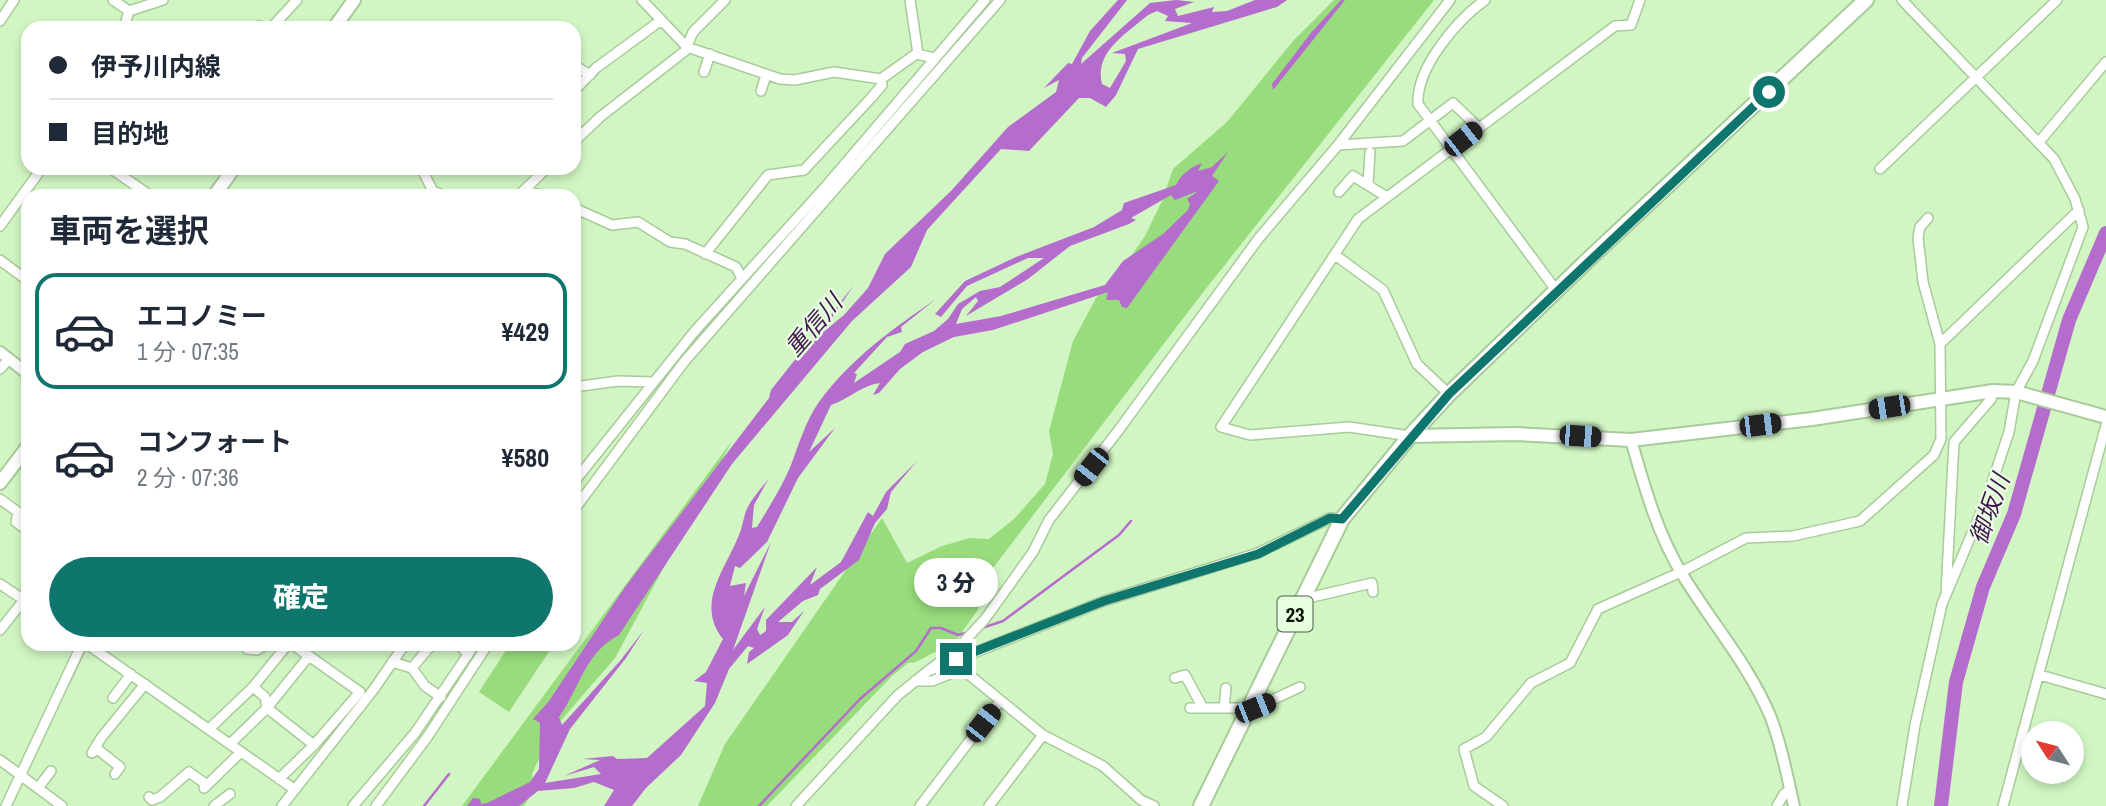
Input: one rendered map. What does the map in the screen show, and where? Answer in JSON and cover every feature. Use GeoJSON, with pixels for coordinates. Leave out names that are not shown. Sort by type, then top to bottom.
{"type":"FeatureCollection","features":[{"type":"Feature","properties":{"kind":"main road"},"geometry":{"type":"LineString","coordinates":[[339,21],[354,0]]}},
{"type":"Feature","properties":{"kind":"main road","name":"23"},"geometry":{"type":"LineString","coordinates":[[1201,806],[1342,519],[1410,436],[1449,394],[1556,290],[1866,0]]}},
{"type":"Feature","properties":{"kind":"main road"},"geometry":{"type":"LineString","coordinates":[[1410,436],[1529,434],[1630,440],[1812,419],[1993,391],[2019,393],[2106,417]]}},
{"type":"Feature","properties":{"kind":"main road"},"geometry":{"type":"LineString","coordinates":[[0,483],[21,455]]}},
{"type":"Feature","properties":{"kind":"street"},"geometry":{"type":"LineString","coordinates":[[0,21],[14,0]]}},
{"type":"Feature","properties":{"kind":"street"},"geometry":{"type":"LineString","coordinates":[[113,0],[129,11]]}},
{"type":"Feature","properties":{"kind":"street"},"geometry":{"type":"LineString","coordinates":[[129,11],[163,0]]}},
{"type":"Feature","properties":{"kind":"street"},"geometry":{"type":"LineString","coordinates":[[278,21],[298,0]]}},
{"type":"Feature","properties":{"kind":"street"},"geometry":{"type":"LineString","coordinates":[[642,0],[660,22],[687,47],[788,80],[834,72],[881,79],[918,54],[935,58]]}},
{"type":"Feature","properties":{"kind":"street"},"geometry":{"type":"LineString","coordinates":[[581,136],[687,47],[693,32],[724,0]]}},
{"type":"Feature","properties":{"kind":"street"},"geometry":{"type":"LineString","coordinates":[[910,0],[918,54]]}},
{"type":"Feature","properties":{"kind":"street"},"geometry":{"type":"LineString","coordinates":[[581,473],[653,382],[985,0]]}},
{"type":"Feature","properties":{"kind":"street"},"geometry":{"type":"LineString","coordinates":[[581,500],[608,460],[684,362],[1000,0]]}},
{"type":"Feature","properties":{"kind":"street"},"geometry":{"type":"LineString","coordinates":[[796,806],[883,710],[959,646],[985,619],[1033,552],[1049,520],[1118,431],[1259,238],[1338,145],[1450,0]]}},
{"type":"Feature","properties":{"kind":"street"},"geometry":{"type":"LineString","coordinates":[[1485,0],[1453,28],[1417,90],[1418,104],[1428,122],[1556,290]]}},
{"type":"Feature","properties":{"kind":"street"},"geometry":{"type":"LineString","coordinates":[[1410,436],[1349,427],[1250,435],[1221,427],[1358,219],[1615,26],[1631,25],[1640,0]]}},
{"type":"Feature","properties":{"kind":"street"},"geometry":{"type":"LineString","coordinates":[[1902,0],[2039,142],[2066,178],[2079,210],[2082,226],[2019,393],[1987,498],[1946,595],[1930,648],[1902,806]]}},
{"type":"Feature","properties":{"kind":"street"},"geometry":{"type":"LineString","coordinates":[[1881,169],[2057,0]]}},
{"type":"Feature","properties":{"kind":"street"},"geometry":{"type":"LineString","coordinates":[[126,21],[129,11]]}},
{"type":"Feature","properties":{"kind":"street"},"geometry":{"type":"LineString","coordinates":[[581,84],[660,22]]}},
{"type":"Feature","properties":{"kind":"street"},"geometry":{"type":"LineString","coordinates":[[704,72],[710,54]]}},
{"type":"Feature","properties":{"kind":"street"},"geometry":{"type":"LineString","coordinates":[[2039,142],[2106,62]]}},
{"type":"Feature","properties":{"kind":"street"},"geometry":{"type":"LineString","coordinates":[[581,69],[590,75]]}},
{"type":"Feature","properties":{"kind":"street"},"geometry":{"type":"LineString","coordinates":[[761,91],[766,75]]}},
{"type":"Feature","properties":{"kind":"street"},"geometry":{"type":"LineString","coordinates":[[705,254],[768,175],[804,170],[872,97],[882,85],[881,79]]}},
{"type":"Feature","properties":{"kind":"street"},"geometry":{"type":"LineString","coordinates":[[1338,145],[1403,141],[1453,103],[1478,127]]}},
{"type":"Feature","properties":{"kind":"street"},"geometry":{"type":"LineString","coordinates":[[1368,185],[1370,152]]}},
{"type":"Feature","properties":{"kind":"street"},"geometry":{"type":"LineString","coordinates":[[120,175],[141,189]]}},
{"type":"Feature","properties":{"kind":"street"},"geometry":{"type":"LineString","coordinates":[[525,189],[540,175]]}},
{"type":"Feature","properties":{"kind":"street"},"geometry":{"type":"LineString","coordinates":[[1339,192],[1353,176],[1387,197]]}},
{"type":"Feature","properties":{"kind":"street"},"geometry":{"type":"LineString","coordinates":[[0,226],[21,197]]}},
{"type":"Feature","properties":{"kind":"street"},"geometry":{"type":"LineString","coordinates":[[1940,344],[2079,210]]}},
{"type":"Feature","properties":{"kind":"street"},"geometry":{"type":"LineString","coordinates":[[581,211],[612,225],[638,222],[670,242],[685,244],[736,267],[742,279]]}},
{"type":"Feature","properties":{"kind":"street"},"geometry":{"type":"LineString","coordinates":[[1503,806],[1474,786],[1464,749],[1486,737],[1531,683],[1570,663],[1598,609],[1681,572],[1746,538],[1793,536],[1846,525],[1868,515],[1939,447],[1940,344],[1919,258],[1920,227],[1928,218]]}},
{"type":"Feature","properties":{"kind":"street"},"geometry":{"type":"LineString","coordinates":[[1335,255],[1383,290],[1411,354],[1449,394]]}},
{"type":"Feature","properties":{"kind":"street"},"geometry":{"type":"LineString","coordinates":[[0,260],[21,276]]}},
{"type":"Feature","properties":{"kind":"street"},"geometry":{"type":"LineString","coordinates":[[0,369],[4,356],[21,369]]}},
{"type":"Feature","properties":{"kind":"street"},"geometry":{"type":"LineString","coordinates":[[581,386],[618,381],[653,382]]}},
{"type":"Feature","properties":{"kind":"street"},"geometry":{"type":"LineString","coordinates":[[1946,595],[1954,442],[1992,399],[1993,391]]}},
{"type":"Feature","properties":{"kind":"street"},"geometry":{"type":"LineString","coordinates":[[2003,806],[2106,425]]}},
{"type":"Feature","properties":{"kind":"street"},"geometry":{"type":"LineString","coordinates":[[1630,440],[1651,505],[1681,572],[1757,688],[1776,731],[1794,806]]}},
{"type":"Feature","properties":{"kind":"street"},"geometry":{"type":"LineString","coordinates":[[581,477],[608,460]]}},
{"type":"Feature","properties":{"kind":"street"},"geometry":{"type":"LineString","coordinates":[[0,499],[18,512],[16,522],[21,526]]}},
{"type":"Feature","properties":{"kind":"street"},"geometry":{"type":"LineString","coordinates":[[928,671],[1104,601],[1258,554],[1330,518],[1342,519]]}},
{"type":"Feature","properties":{"kind":"street"},"geometry":{"type":"LineString","coordinates":[[1304,596],[1308,598],[1372,583],[1373,592]]}},
{"type":"Feature","properties":{"kind":"street"},"geometry":{"type":"LineString","coordinates":[[0,584],[21,598]]}},
{"type":"Feature","properties":{"kind":"street"},"geometry":{"type":"LineString","coordinates":[[0,630],[21,607]]}},
{"type":"Feature","properties":{"kind":"street"},"geometry":{"type":"LineString","coordinates":[[6,806],[81,651]]}},
{"type":"Feature","properties":{"kind":"street"},"geometry":{"type":"LineString","coordinates":[[95,651],[294,789]]}},
{"type":"Feature","properties":{"kind":"street"},"geometry":{"type":"LineString","coordinates":[[209,729],[253,687],[284,651]]}},
{"type":"Feature","properties":{"kind":"street"},"geometry":{"type":"LineString","coordinates":[[279,779],[314,746],[360,692],[301,651]]}},
{"type":"Feature","properties":{"kind":"street"},"geometry":{"type":"LineString","coordinates":[[282,806],[400,651]]}},
{"type":"Feature","properties":{"kind":"street"},"geometry":{"type":"LineString","coordinates":[[412,668],[426,651]]}},
{"type":"Feature","properties":{"kind":"street"},"geometry":{"type":"LineString","coordinates":[[464,651],[468,655]]}},
{"type":"Feature","properties":{"kind":"street"},"geometry":{"type":"LineString","coordinates":[[353,806],[415,733],[471,651]]}},
{"type":"Feature","properties":{"kind":"street"},"geometry":{"type":"LineString","coordinates":[[376,806],[428,736],[483,651]]}},
{"type":"Feature","properties":{"kind":"street"},"geometry":{"type":"LineString","coordinates":[[230,744],[267,708],[309,656]]}},
{"type":"Feature","properties":{"kind":"street"},"geometry":{"type":"LineString","coordinates":[[392,662],[412,668],[425,686],[441,697]]}},
{"type":"Feature","properties":{"kind":"street"},"geometry":{"type":"LineString","coordinates":[[915,681],[932,681],[962,669],[1043,735],[1103,766],[1141,800],[1154,806]]}},
{"type":"Feature","properties":{"kind":"street"},"geometry":{"type":"LineString","coordinates":[[113,698],[131,674]]}},
{"type":"Feature","properties":{"kind":"street"},"geometry":{"type":"LineString","coordinates":[[1175,678],[1185,675],[1203,708]]}},
{"type":"Feature","properties":{"kind":"street"},"geometry":{"type":"LineString","coordinates":[[2040,675],[2106,694]]}},
{"type":"Feature","properties":{"kind":"street"},"geometry":{"type":"LineString","coordinates":[[114,774],[120,766],[94,750],[110,721],[145,684]]}},
{"type":"Feature","properties":{"kind":"street"},"geometry":{"type":"LineString","coordinates":[[253,687],[265,696],[267,708],[314,746]]}},
{"type":"Feature","properties":{"kind":"street"},"geometry":{"type":"LineString","coordinates":[[1190,708],[1250,709],[1290,694],[1300,687]]}},
{"type":"Feature","properties":{"kind":"street"},"geometry":{"type":"LineString","coordinates":[[1224,708],[1226,688]]}},
{"type":"Feature","properties":{"kind":"street"},"geometry":{"type":"LineString","coordinates":[[920,806],[1000,701]]}},
{"type":"Feature","properties":{"kind":"street"},"geometry":{"type":"LineString","coordinates":[[989,806],[1043,735]]}},
{"type":"Feature","properties":{"kind":"street"},"geometry":{"type":"LineString","coordinates":[[149,797],[152,800],[160,797],[190,772],[205,787],[241,752]]}},
{"type":"Feature","properties":{"kind":"street"},"geometry":{"type":"LineString","coordinates":[[0,760],[62,806]]}},
{"type":"Feature","properties":{"kind":"street"},"geometry":{"type":"LineString","coordinates":[[38,788],[51,771]]}},
{"type":"Feature","properties":{"kind":"street"},"geometry":{"type":"LineString","coordinates":[[1777,806],[1784,794],[1790,790]]}},
{"type":"Feature","properties":{"kind":"street"},"geometry":{"type":"LineString","coordinates":[[219,805],[230,794]]}},
{"type":"Feature","properties":{"kind":"green space"},"geometry":{"type":"Polygon","coordinates":[[[1334,0],[1434,0],[1201,295],[980,585],[975,602],[979,608],[955,642],[943,651],[908,663],[892,676],[767,806],[698,806],[725,744],[882,518],[907,563],[942,546],[970,538],[989,539],[1014,519],[1045,484],[1053,454],[1049,431],[1073,341],[1096,298],[1118,275],[1145,236],[1162,201],[1173,169],[1227,122],[1294,40],[1334,0]]]}},
{"type":"Feature","properties":{"kind":"green space"},"geometry":{"type":"Polygon","coordinates":[[[732,441],[615,658],[551,732],[532,774],[534,790],[524,806],[462,806],[577,651],[581,651],[581,645],[732,441]]]}},
{"type":"Feature","properties":{"kind":"green space"},"geometry":{"type":"Polygon","coordinates":[[[505,651],[549,651],[509,712],[479,692],[505,651]]]}},
{"type":"Feature","properties":{"kind":"shaded area"},"geometry":{"type":"Polygon","coordinates":[[[1118,0],[1127,0],[1082,58],[1081,64],[1150,3],[1176,0],[1194,2],[1175,9],[1178,16],[1214,7],[1212,12],[1227,11],[1255,0],[1287,0],[1277,7],[1138,49],[1116,95],[1106,107],[1090,98],[1079,98],[1029,151],[1001,149],[927,230],[911,267],[852,321],[732,464],[619,635],[598,651],[584,672],[559,717],[562,725],[644,630],[626,658],[570,729],[545,783],[601,774],[594,767],[564,776],[600,760],[582,759],[613,756],[617,759],[647,758],[705,706],[707,683],[694,681],[706,672],[723,639],[715,626],[712,600],[747,509],[769,478],[754,505],[752,528],[757,527],[784,481],[814,409],[831,386],[859,358],[936,299],[901,327],[902,332],[887,337],[854,373],[857,374],[854,383],[900,352],[905,344],[934,331],[948,319],[958,304],[980,291],[1000,287],[1044,258],[1028,258],[967,286],[941,317],[935,314],[965,281],[1016,257],[1094,227],[1122,210],[1124,203],[1176,185],[1190,169],[1202,163],[1198,171],[1212,167],[1228,152],[1212,176],[1219,181],[1127,308],[1122,307],[1119,300],[1106,300],[1108,292],[993,330],[954,337],[923,352],[900,369],[879,393],[873,395],[880,383],[867,386],[831,405],[809,452],[835,428],[798,478],[767,542],[740,568],[735,566],[730,586],[746,583],[744,596],[771,542],[733,650],[765,607],[757,629],[760,635],[766,631],[766,620],[817,567],[810,585],[841,562],[868,512],[873,516],[886,492],[917,461],[891,492],[887,509],[875,523],[859,560],[820,589],[818,595],[803,601],[778,622],[792,622],[804,611],[788,635],[747,664],[749,652],[754,648],[748,646],[729,669],[715,703],[681,755],[646,788],[632,806],[604,806],[614,790],[594,782],[574,788],[538,791],[519,806],[467,806],[473,798],[480,799],[481,804],[487,803],[530,782],[539,769],[540,723],[533,719],[549,701],[625,587],[769,398],[771,390],[854,285],[821,334],[844,315],[868,288],[885,254],[951,191],[1008,127],[1056,92],[1059,80],[1044,88],[1068,63],[1072,64],[1090,31],[1118,0]],[[1157,11],[1130,29],[1107,53],[1101,73],[1102,84],[1110,88],[1126,61],[1125,54],[1112,53],[1192,23],[1165,21],[1168,16],[1157,11]],[[1198,191],[1175,200],[1171,195],[1131,218],[1136,220],[1129,224],[1070,246],[1028,279],[966,316],[978,301],[976,297],[962,309],[956,324],[1001,316],[1105,285],[1123,261],[1163,234],[1188,210],[1190,204],[1187,199],[1198,191]]]}},
{"type":"Feature","properties":{"kind":"shaded area"},"geometry":{"type":"Polygon","coordinates":[[[1341,0],[1345,0],[1273,90],[1272,84],[1310,34],[1341,0]]]}},
{"type":"Feature","properties":{"kind":"waterway","name":"御坂川"},"geometry":{"type":"LineString","coordinates":[[1941,806],[1956,682],[1983,587],[2014,514],[2069,320],[2106,233]]}},
{"type":"Feature","properties":{"kind":"waterway"},"geometry":{"type":"LineString","coordinates":[[982,628],[1003,621],[1119,535],[1131,521]]}},
{"type":"Feature","properties":{"kind":"waterway"},"geometry":{"type":"LineString","coordinates":[[759,806],[860,699],[916,651],[931,628],[941,628],[958,635],[969,632]]}},
{"type":"Feature","properties":{"kind":"waterway"},"geometry":{"type":"LineString","coordinates":[[68,685],[84,651]]}},
{"type":"Feature","properties":{"kind":"waterway"},"geometry":{"type":"LineString","coordinates":[[424,806],[449,774]]}},
{"type":"Feature","properties":{"kind":"route"},"geometry":{"type":"LineString","coordinates":[[956,659],[1104,601],[1177,581],[1258,554],[1330,518],[1342,519],[1410,436],[1449,394],[1591,257],[1769,92]]}},
{"type":"Feature","properties":{"kind":"water label","name":"重信川"},"geometry":{"type":"Point","coordinates":[813,325]}}]}
